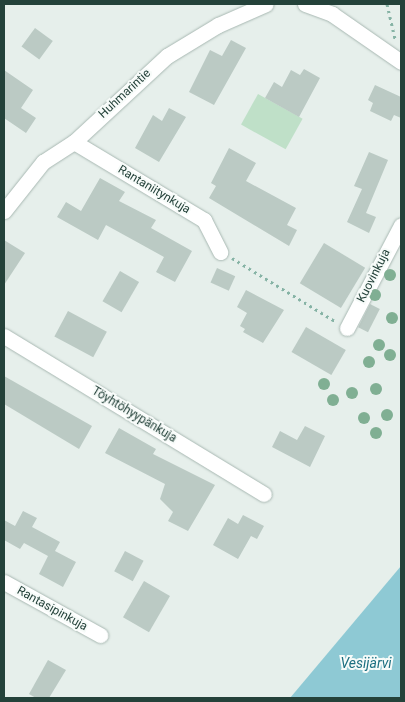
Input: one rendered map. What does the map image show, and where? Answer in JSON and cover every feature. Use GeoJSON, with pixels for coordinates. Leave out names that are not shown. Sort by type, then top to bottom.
{"type":"FeatureCollection","features":[{"type":"Feature","properties":{"kind":"street","name":"Huhmarintie"},"geometry":{"type":"LineString","coordinates":[[4,211],[43,162],[74,142],[167,56],[218,25],[266,4]]}},
{"type":"Feature","properties":{"kind":"street"},"geometry":{"type":"LineString","coordinates":[[305,4],[332,14],[398,60]]}},
{"type":"Feature","properties":{"kind":"street","name":"Rantaniitynkuja"},"geometry":{"type":"LineString","coordinates":[[74,142],[204,220],[220,252]]}},
{"type":"Feature","properties":{"kind":"street","name":"Kuovinkuja"},"geometry":{"type":"LineString","coordinates":[[347,328],[401,225]]}},
{"type":"Feature","properties":{"kind":"street","name":"Töyhtöhyypänkuja"},"geometry":{"type":"LineString","coordinates":[[4,336],[264,494]]}},
{"type":"Feature","properties":{"kind":"street","name":"Rantasipinkuja"},"geometry":{"type":"LineString","coordinates":[[4,582],[100,635]]}},
{"type":"Feature","properties":{"kind":"path"},"geometry":{"type":"LineString","coordinates":[[387,4],[394,21],[398,60]]}},
{"type":"Feature","properties":{"kind":"path"},"geometry":{"type":"LineString","coordinates":[[220,252],[347,328]]}},
{"type":"Feature","properties":{"kind":"green space"},"geometry":{"type":"Polygon","coordinates":[[[258,94],[303,119],[286,149],[241,125],[258,94]]]}},
{"type":"Feature","properties":{"kind":"water","name":"Vesijärvi"},"geometry":{"type":"Polygon","coordinates":[[[401,566],[401,698],[290,698],[401,566]]]}},
{"type":"Feature","properties":{"kind":"building"},"geometry":{"type":"Polygon","coordinates":[[[35,28],[53,41],[39,60],[21,47],[35,28]]]}},
{"type":"Feature","properties":{"kind":"building"},"geometry":{"type":"Polygon","coordinates":[[[231,40],[246,48],[214,105],[189,92],[210,50],[222,56],[231,40]]]}},
{"type":"Feature","properties":{"kind":"building"},"geometry":{"type":"Polygon","coordinates":[[[304,69],[320,78],[299,117],[265,98],[274,82],[282,87],[291,70],[300,75],[304,69]]]}},
{"type":"Feature","properties":{"kind":"building"},"geometry":{"type":"Polygon","coordinates":[[[4,70],[33,90],[21,108],[36,118],[26,133],[4,118],[4,70]]]}},
{"type":"Feature","properties":{"kind":"building"},"geometry":{"type":"Polygon","coordinates":[[[375,85],[401,97],[401,118],[394,115],[391,121],[370,111],[373,103],[368,100],[375,85]]]}},
{"type":"Feature","properties":{"kind":"building"},"geometry":{"type":"Polygon","coordinates":[[[169,108],[186,117],[159,162],[135,148],[153,115],[162,121],[169,108]]]}},
{"type":"Feature","properties":{"kind":"building"},"geometry":{"type":"Polygon","coordinates":[[[229,148],[256,163],[246,181],[296,208],[287,225],[297,230],[289,246],[209,198],[216,186],[211,183],[229,148]]]}},
{"type":"Feature","properties":{"kind":"building"},"geometry":{"type":"Polygon","coordinates":[[[369,152],[388,160],[366,213],[376,217],[369,233],[347,222],[362,189],[354,186],[369,152]]]}},
{"type":"Feature","properties":{"kind":"building"},"geometry":{"type":"Polygon","coordinates":[[[100,178],[125,192],[119,201],[156,220],[151,228],[192,251],[175,282],[156,272],[164,257],[106,225],[98,240],[57,217],[66,202],[81,211],[100,178]]]}},
{"type":"Feature","properties":{"kind":"building"},"geometry":{"type":"Polygon","coordinates":[[[4,240],[25,253],[4,285],[4,240]]]}},
{"type":"Feature","properties":{"kind":"building"},"geometry":{"type":"Polygon","coordinates":[[[324,243],[365,268],[341,308],[300,283],[324,243]]]}},
{"type":"Feature","properties":{"kind":"building"},"geometry":{"type":"Polygon","coordinates":[[[217,268],[235,276],[229,291],[210,283],[217,268]]]}},
{"type":"Feature","properties":{"kind":"building"},"geometry":{"type":"Polygon","coordinates":[[[120,271],[139,282],[122,312],[102,301],[120,271]]]}},
{"type":"Feature","properties":{"kind":"building"},"geometry":{"type":"Polygon","coordinates":[[[246,290],[284,310],[263,343],[243,332],[245,329],[240,326],[247,313],[237,307],[246,290]]]}},
{"type":"Feature","properties":{"kind":"building"},"geometry":{"type":"Polygon","coordinates":[[[370,304],[380,309],[368,332],[358,327],[370,304]]]}},
{"type":"Feature","properties":{"kind":"building"},"geometry":{"type":"Polygon","coordinates":[[[68,311],[107,332],[93,357],[54,337],[68,311]]]}},
{"type":"Feature","properties":{"kind":"building"},"geometry":{"type":"Polygon","coordinates":[[[306,327],[346,350],[331,375],[292,352],[306,327]]]}},
{"type":"Feature","properties":{"kind":"building"},"geometry":{"type":"Polygon","coordinates":[[[4,376],[92,426],[79,449],[4,404],[4,376]]]}},
{"type":"Feature","properties":{"kind":"building"},"geometry":{"type":"Polygon","coordinates":[[[305,426],[325,436],[310,467],[272,447],[280,431],[297,440],[305,426]]]}},
{"type":"Feature","properties":{"kind":"building"},"geometry":{"type":"Polygon","coordinates":[[[119,428],[156,449],[153,454],[215,485],[188,531],[168,521],[173,512],[160,499],[165,484],[105,453],[119,428]]]}},
{"type":"Feature","properties":{"kind":"building"},"geometry":{"type":"Polygon","coordinates":[[[23,511],[37,518],[32,527],[60,542],[55,551],[76,562],[63,587],[39,574],[48,556],[24,543],[20,549],[4,540],[4,520],[15,526],[23,511]]]}},
{"type":"Feature","properties":{"kind":"building"},"geometry":{"type":"Polygon","coordinates":[[[243,515],[264,526],[257,539],[251,536],[238,559],[213,545],[228,518],[238,524],[243,515]]]}},
{"type":"Feature","properties":{"kind":"building"},"geometry":{"type":"Polygon","coordinates":[[[125,551],[144,561],[133,581],[114,571],[125,551]]]}},
{"type":"Feature","properties":{"kind":"building"},"geometry":{"type":"Polygon","coordinates":[[[144,581],[170,596],[149,632],[123,617],[144,581]]]}},
{"type":"Feature","properties":{"kind":"building"},"geometry":{"type":"Polygon","coordinates":[[[48,660],[66,670],[49,698],[36,698],[29,694],[48,660]]]}}]}
